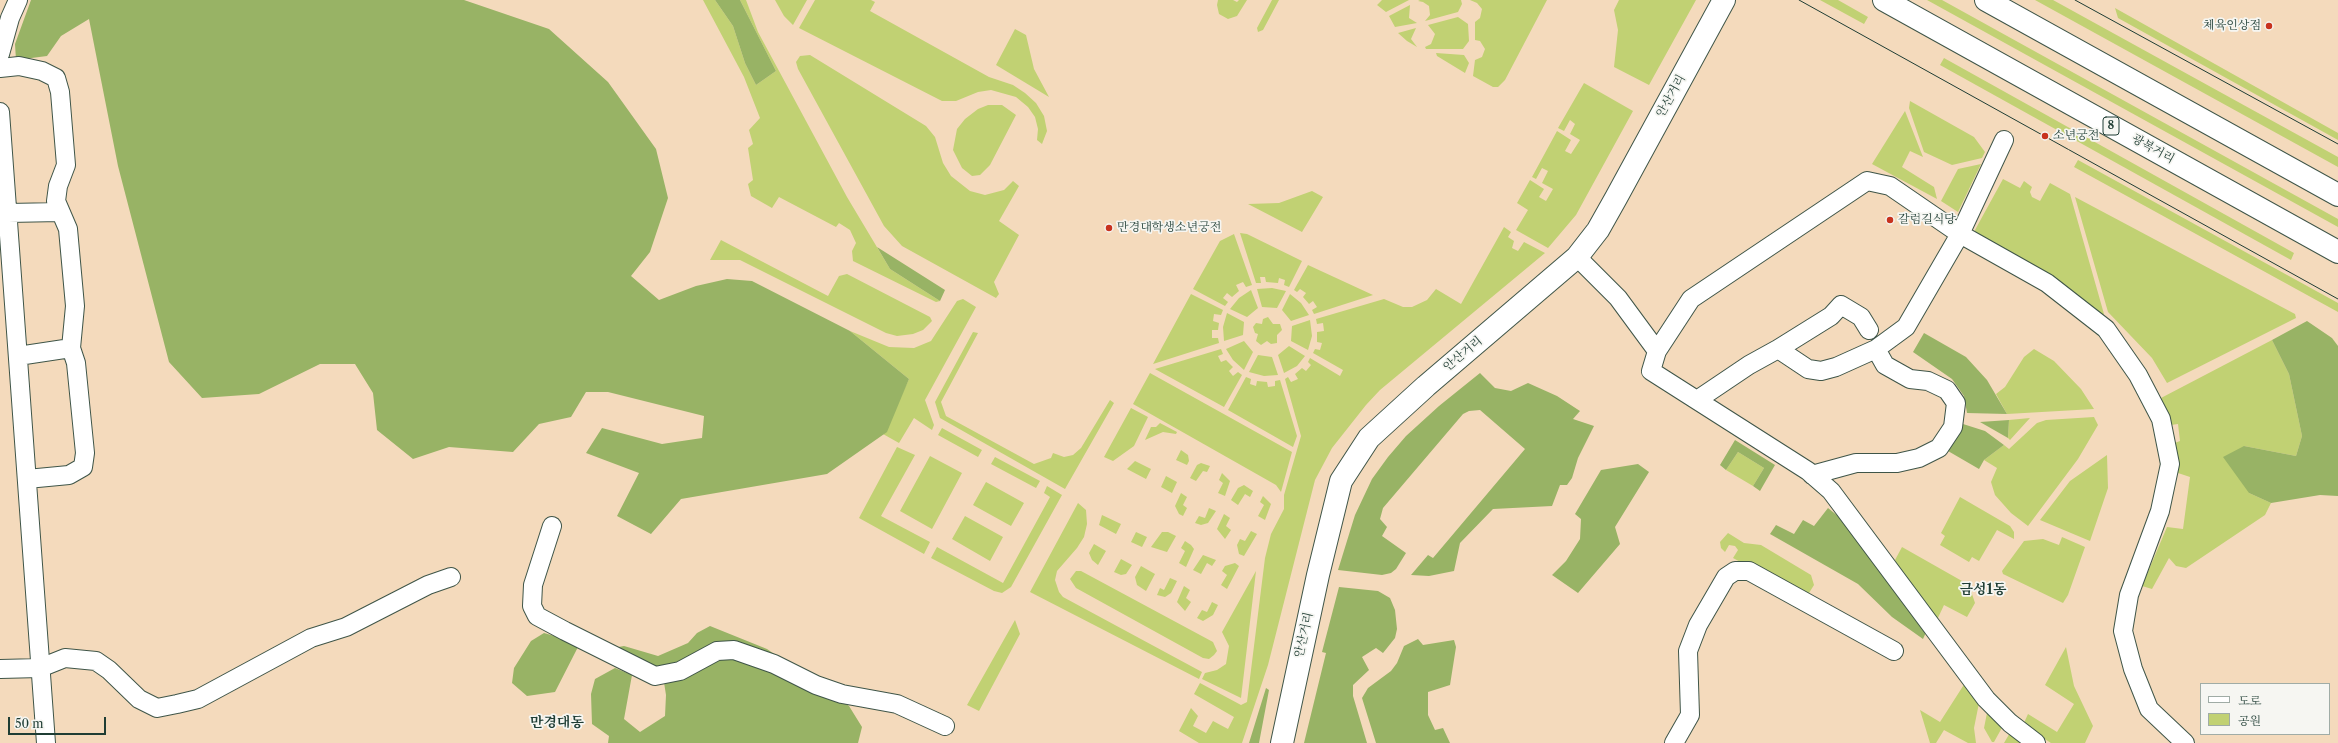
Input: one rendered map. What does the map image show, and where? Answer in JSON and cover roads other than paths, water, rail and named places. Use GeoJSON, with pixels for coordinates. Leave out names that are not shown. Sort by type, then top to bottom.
{"type":"FeatureCollection","features":[{"type":"Feature","properties":{"kind":"main road","name":"안산거리"},"geometry":{"type":"LineString","coordinates":[[1282,743],[1303,642],[1341,481],[1369,438],[1426,386],[1577,256],[1598,230],[1724,0]]}},
{"type":"Feature","properties":{"kind":"main road","name":"광복거리"},"geometry":{"type":"LineString","coordinates":[[1884,0],[2338,252]]}},
{"type":"Feature","properties":{"kind":"main road"},"geometry":{"type":"LineString","coordinates":[[1986,0],[2338,195]]}},
{"type":"Feature","properties":{"kind":"street"},"geometry":{"type":"LineString","coordinates":[[0,54],[10,18],[18,0]]}},
{"type":"Feature","properties":{"kind":"street"},"geometry":{"type":"LineString","coordinates":[[0,68],[19,66],[42,71],[56,78],[60,92],[66,165],[58,186],[56,201],[68,229],[75,306],[71,348],[76,362],[85,453],[83,467],[69,475],[27,479]]}},
{"type":"Feature","properties":{"kind":"street"},"geometry":{"type":"LineString","coordinates":[[0,112],[46,743]]}},
{"type":"Feature","properties":{"kind":"street"},"geometry":{"type":"LineString","coordinates":[[1778,349],[1808,368],[1821,371],[1836,367],[1876,349],[1906,327],[1960,234],[2004,140]]}},
{"type":"Feature","properties":{"kind":"street"},"geometry":{"type":"LineString","coordinates":[[2036,743],[2010,723],[1986,699],[1875,548],[1831,491],[1812,475],[1651,371],[1657,351],[1690,299],[1867,181],[1890,186],[1960,234],[2047,283],[2106,330],[2138,375],[2161,419],[2170,464],[2160,510],[2129,595],[2123,631],[2133,669],[2149,709],[2185,743]]}},
{"type":"Feature","properties":{"kind":"street"},"geometry":{"type":"LineString","coordinates":[[8,213],[60,212]]}},
{"type":"Feature","properties":{"kind":"street"},"geometry":{"type":"LineString","coordinates":[[1577,256],[1618,298],[1657,351]]}},
{"type":"Feature","properties":{"kind":"street"},"geometry":{"type":"LineString","coordinates":[[1698,400],[1749,365],[1831,316],[1841,305],[1860,317],[1869,330]]}},
{"type":"Feature","properties":{"kind":"street"},"geometry":{"type":"LineString","coordinates":[[18,356],[71,348]]}},
{"type":"Feature","properties":{"kind":"street"},"geometry":{"type":"LineString","coordinates":[[1812,475],[1856,463],[1897,463],[1919,458],[1939,448],[1953,428],[1956,403],[1947,390],[1928,381],[1910,379],[1885,365],[1876,349]]}},
{"type":"Feature","properties":{"kind":"street"},"geometry":{"type":"LineString","coordinates":[[552,526],[534,585],[532,606],[537,616],[565,631],[656,676],[680,670],[717,651],[734,650],[774,664],[816,685],[842,694],[897,704],[946,726]]}},
{"type":"Feature","properties":{"kind":"street"},"geometry":{"type":"LineString","coordinates":[[1674,743],[1690,715],[1688,651],[1698,625],[1726,577],[1735,571],[1749,571],[1894,651]]}},
{"type":"Feature","properties":{"kind":"street"},"geometry":{"type":"LineString","coordinates":[[0,669],[40,668],[65,658],[96,661],[108,670],[139,699],[157,708],[177,704],[198,699],[312,638],[346,627],[428,585],[451,577]]}},
{"type":"Feature","properties":{"kind":"tram line"},"geometry":{"type":"LineString","coordinates":[[1799,0],[2338,299]]}},
{"type":"Feature","properties":{"kind":"tram line"},"geometry":{"type":"LineString","coordinates":[[2075,0],[2338,144]]}},
{"type":"Feature","properties":{"kind":"place","name":"체육인상점"},"geometry":{"type":"Point","coordinates":[2269,26]}},
{"type":"Feature","properties":{"kind":"place","name":"소년궁전"},"geometry":{"type":"Point","coordinates":[2045,136]}},
{"type":"Feature","properties":{"kind":"place","name":"갈럼길식당"},"geometry":{"type":"Point","coordinates":[1890,220]}},
{"type":"Feature","properties":{"kind":"place","name":"만경대학생소년궁전"},"geometry":{"type":"Point","coordinates":[1109,228]}},
{"type":"Feature","properties":{"kind":"district","name":"금성1동"},"geometry":{"type":"Point","coordinates":[1983,590]}},
{"type":"Feature","properties":{"kind":"district","name":"만경대동"},"geometry":{"type":"Point","coordinates":[557,723]}}]}
